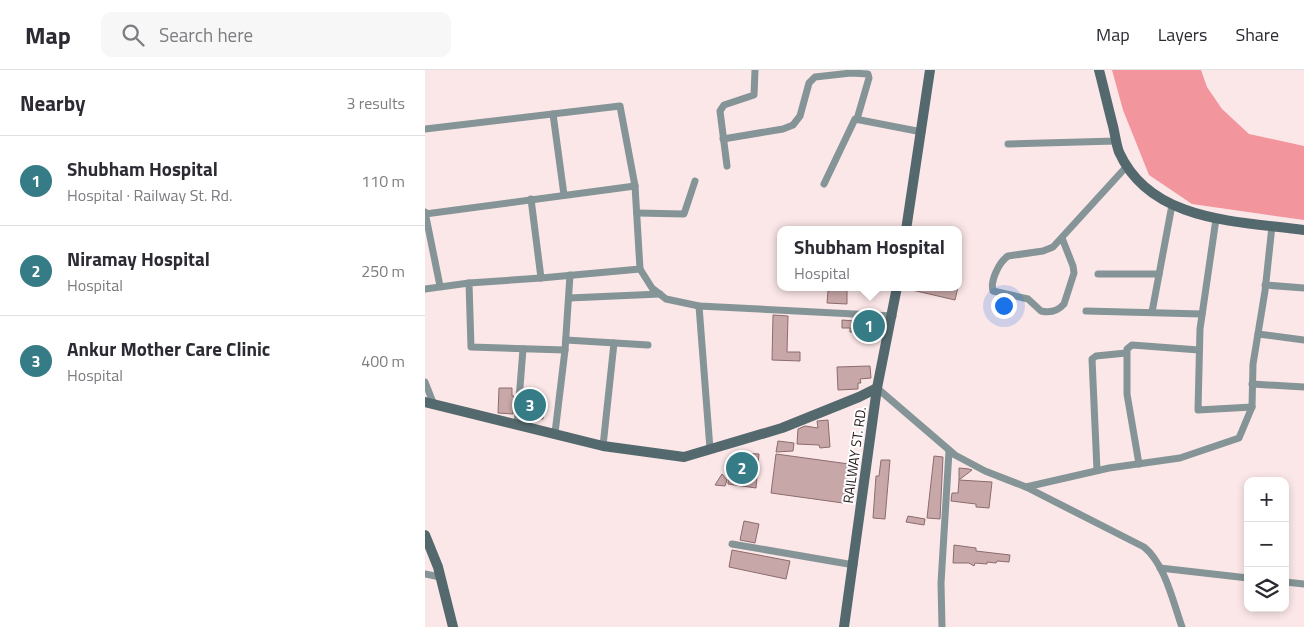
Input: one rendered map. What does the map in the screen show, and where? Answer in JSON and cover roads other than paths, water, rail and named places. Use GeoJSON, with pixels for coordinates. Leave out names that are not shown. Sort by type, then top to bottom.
{"type":"FeatureCollection","features":[{"type":"Feature","properties":{"kind":"street"},"geometry":{"type":"LineString","coordinates":[[727,166],[720,111],[724,105],[754,95],[755,70]]}},
{"type":"Feature","properties":{"kind":"street"},"geometry":{"type":"LineString","coordinates":[[907,226],[930,70]]}},
{"type":"Feature","properties":{"kind":"street"},"geometry":{"type":"LineString","coordinates":[[1099,70],[1119,151],[1127,166],[1146,188],[1172,205],[1200,216],[1304,230]]}},
{"type":"Feature","properties":{"kind":"street"},"geometry":{"type":"LineString","coordinates":[[723,139],[789,128],[800,116],[811,79],[851,72],[865,73],[869,75],[857,119],[854,120],[824,184]]}},
{"type":"Feature","properties":{"kind":"street"},"geometry":{"type":"LineString","coordinates":[[425,129],[620,106],[635,186],[640,269],[652,288],[666,299],[699,306],[893,316]]}},
{"type":"Feature","properties":{"kind":"street"},"geometry":{"type":"LineString","coordinates":[[553,114],[565,195]]}},
{"type":"Feature","properties":{"kind":"street"},"geometry":{"type":"LineString","coordinates":[[857,119],[922,132]]}},
{"type":"Feature","properties":{"kind":"street"},"geometry":{"type":"LineString","coordinates":[[1008,144],[1117,141]]}},
{"type":"Feature","properties":{"kind":"street"},"geometry":{"type":"LineString","coordinates":[[1062,238],[1074,273],[1064,304],[1061,307],[1052,311],[1041,311],[1028,299],[993,291],[992,285],[1004,258],[1049,249],[1062,238],[1127,166]]}},
{"type":"Feature","properties":{"kind":"street"},"geometry":{"type":"LineString","coordinates":[[637,214],[684,214],[695,181]]}},
{"type":"Feature","properties":{"kind":"street"},"geometry":{"type":"LineString","coordinates":[[440,286],[425,214],[635,186]]}},
{"type":"Feature","properties":{"kind":"street"},"geometry":{"type":"LineString","coordinates":[[531,199],[541,278]]}},
{"type":"Feature","properties":{"kind":"street"},"geometry":{"type":"LineString","coordinates":[[1152,312],[1172,205]]}},
{"type":"Feature","properties":{"kind":"street"},"geometry":{"type":"LineString","coordinates":[[1216,219],[1199,350],[1198,410],[1251,407]]}},
{"type":"Feature","properties":{"kind":"street"},"geometry":{"type":"LineString","coordinates":[[1026,487],[1097,470],[1180,458],[1239,438],[1251,407],[1253,364],[1272,226]]}},
{"type":"Feature","properties":{"kind":"street"},"geometry":{"type":"LineString","coordinates":[[425,289],[440,286],[640,269]]}},
{"type":"Feature","properties":{"kind":"street"},"geometry":{"type":"LineString","coordinates":[[1098,274],[1159,274]]}},
{"type":"Feature","properties":{"kind":"street"},"geometry":{"type":"LineString","coordinates":[[555,433],[565,350],[570,275]]}},
{"type":"Feature","properties":{"kind":"street"},"geometry":{"type":"LineString","coordinates":[[469,284],[471,347],[565,350]]}},
{"type":"Feature","properties":{"kind":"street"},"geometry":{"type":"LineString","coordinates":[[1265,285],[1304,288]]}},
{"type":"Feature","properties":{"kind":"street","name":"RAILWAY ST. RD."},"geometry":{"type":"LineString","coordinates":[[844,627],[877,388],[893,316],[896,291]]}},
{"type":"Feature","properties":{"kind":"street"},"geometry":{"type":"LineString","coordinates":[[569,298],[660,294]]}},
{"type":"Feature","properties":{"kind":"street"},"geometry":{"type":"LineString","coordinates":[[699,306],[710,450]]}},
{"type":"Feature","properties":{"kind":"street"},"geometry":{"type":"LineString","coordinates":[[1086,311],[1203,314]]}},
{"type":"Feature","properties":{"kind":"street"},"geometry":{"type":"LineString","coordinates":[[1257,334],[1304,340]]}},
{"type":"Feature","properties":{"kind":"street"},"geometry":{"type":"LineString","coordinates":[[565,340],[648,345]]}},
{"type":"Feature","properties":{"kind":"street"},"geometry":{"type":"LineString","coordinates":[[603,446],[614,343]]}},
{"type":"Feature","properties":{"kind":"street"},"geometry":{"type":"LineString","coordinates":[[1139,464],[1127,394],[1126,353],[1128,346],[1199,350]]}},
{"type":"Feature","properties":{"kind":"street"},"geometry":{"type":"LineString","coordinates":[[517,425],[523,349]]}},
{"type":"Feature","properties":{"kind":"street"},"geometry":{"type":"LineString","coordinates":[[1097,470],[1092,359],[1096,356],[1126,353]]}},
{"type":"Feature","properties":{"kind":"street"},"geometry":{"type":"LineString","coordinates":[[425,382],[430,403],[603,446],[684,457],[782,428],[877,388],[949,451],[985,471],[1026,487],[1150,551],[1160,568],[1182,627]]}},
{"type":"Feature","properties":{"kind":"street"},"geometry":{"type":"LineString","coordinates":[[1252,384],[1304,387]]}},
{"type":"Feature","properties":{"kind":"street"},"geometry":{"type":"LineString","coordinates":[[942,627],[941,583],[949,451]]}},
{"type":"Feature","properties":{"kind":"street"},"geometry":{"type":"LineString","coordinates":[[425,535],[440,577],[453,627]]}},
{"type":"Feature","properties":{"kind":"street"},"geometry":{"type":"LineString","coordinates":[[732,544],[854,565]]}},
{"type":"Feature","properties":{"kind":"street"},"geometry":{"type":"LineString","coordinates":[[1160,568],[1244,578]]}},
{"type":"Feature","properties":{"kind":"street"},"geometry":{"type":"LineString","coordinates":[[425,574],[440,577]]}},
{"type":"Feature","properties":{"kind":"street"},"geometry":{"type":"LineString","coordinates":[[1289,582],[1304,584]]}},
{"type":"Feature","properties":{"kind":"place","name":"Shubham Hospital"},"geometry":{"type":"Point","coordinates":[869,326]}},
{"type":"Feature","properties":{"kind":"place","name":"Ankur Mother Care Clinic"},"geometry":{"type":"Point","coordinates":[530,405]}},
{"type":"Feature","properties":{"kind":"place","name":"Niramay Hospital"},"geometry":{"type":"Point","coordinates":[742,468]}}]}
